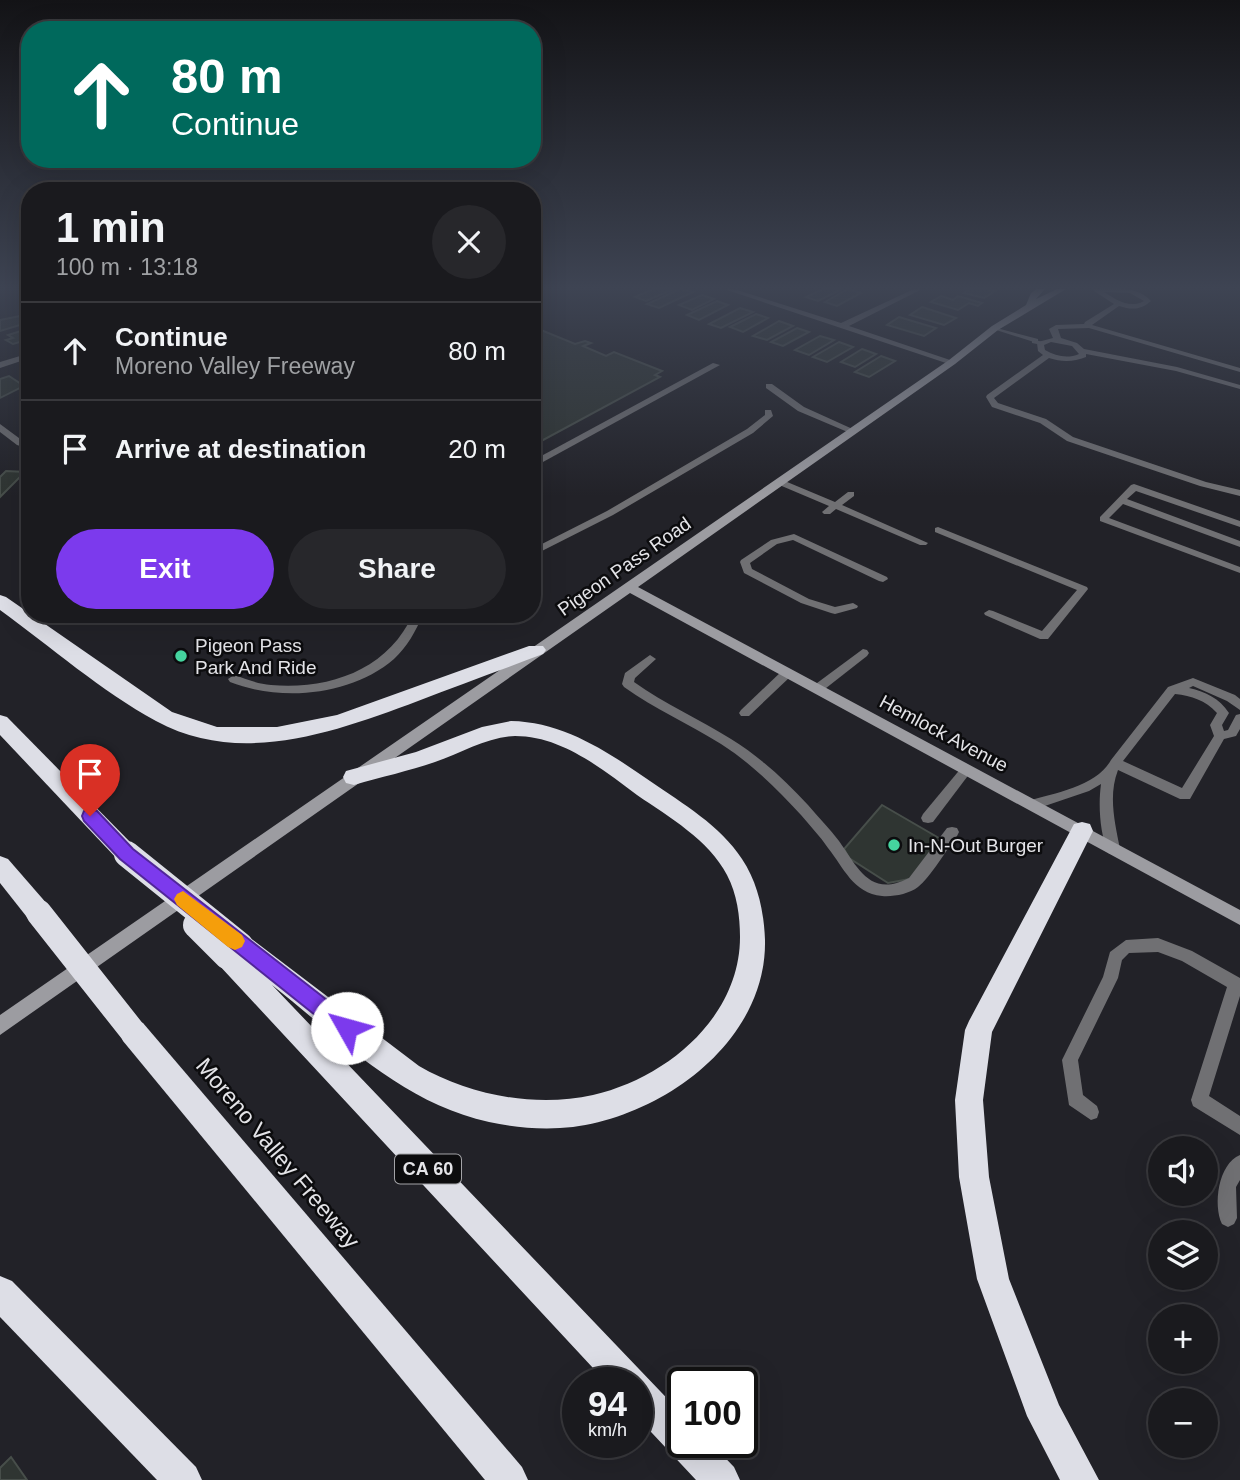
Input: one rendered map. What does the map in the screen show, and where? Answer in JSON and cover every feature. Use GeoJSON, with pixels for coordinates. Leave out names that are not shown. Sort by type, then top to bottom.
{"type":"FeatureCollection","features":[{"type":"Feature","properties":{"kind":"highway"},"geometry":{"type":"LineString","coordinates":[[0,601],[21,616]]}},
{"type":"Feature","properties":{"kind":"highway"},"geometry":{"type":"LineString","coordinates":[[31,623],[165,717],[216,735],[277,735],[340,722],[536,650]]}},
{"type":"Feature","properties":{"kind":"highway","name":"CA 60"},"geometry":{"type":"LineString","coordinates":[[0,722],[127,854],[233,951],[615,1367]]}},
{"type":"Feature","properties":{"kind":"highway"},"geometry":{"type":"LineString","coordinates":[[233,951],[426,1086],[509,1112],[554,1113],[590,1109],[626,1098],[672,1075],[712,1041],[736,1010],[752,965],[753,932],[749,900],[735,868],[717,844],[691,821],[617,770],[567,740],[522,729],[501,729],[478,735],[443,751],[354,777]]}},
{"type":"Feature","properties":{"kind":"highway"},"geometry":{"type":"LineString","coordinates":[[1080,1480],[1045,1416],[993,1279],[974,1177],[969,1100],[979,1030],[1082,831]]}},
{"type":"Feature","properties":{"kind":"highway","name":"Moreno Valley Freeway"},"geometry":{"type":"LineString","coordinates":[[0,866],[133,1031],[509,1480]]}},
{"type":"Feature","properties":{"kind":"highway"},"geometry":{"type":"LineString","coordinates":[[0,1293],[183,1480]]}},
{"type":"Feature","properties":{"kind":"highway"},"geometry":{"type":"LineString","coordinates":[[653,1408],[667,1423]]}},
{"type":"Feature","properties":{"kind":"highway"},"geometry":{"type":"LineString","coordinates":[[700,1458],[721,1480]]}},
{"type":"Feature","properties":{"kind":"main road","name":"Pigeon Pass Road"},"geometry":{"type":"LineString","coordinates":[[0,1026],[957,358]]}},
{"type":"Feature","properties":{"kind":"main road","name":"Hemlock Avenue"},"geometry":{"type":"LineString","coordinates":[[628,587],[1240,918]]}},
{"type":"Feature","properties":{"kind":"street"},"geometry":{"type":"LineString","coordinates":[[0,365],[21,358]]}},
{"type":"Feature","properties":{"kind":"street"},"geometry":{"type":"LineString","coordinates":[[940,358],[952,362]]}},
{"type":"Feature","properties":{"kind":"street"},"geometry":{"type":"LineString","coordinates":[[0,428],[21,443]]}},
{"type":"Feature","properties":{"kind":"lane"},"geometry":{"type":"LineString","coordinates":[[1044,358],[990,397],[995,405],[1043,421],[1070,439],[1203,484],[1240,493]]}},
{"type":"Feature","properties":{"kind":"lane"},"geometry":{"type":"LineString","coordinates":[[1121,358],[1177,369],[1240,387]]}},
{"type":"Feature","properties":{"kind":"lane"},"geometry":{"type":"LineString","coordinates":[[1199,358],[1240,370]]}},
{"type":"Feature","properties":{"kind":"lane"},"geometry":{"type":"LineString","coordinates":[[541,460],[716,365]]}},
{"type":"Feature","properties":{"kind":"lane"},"geometry":{"type":"LineString","coordinates":[[769,386],[801,409],[853,431]]}},
{"type":"Feature","properties":{"kind":"lane"},"geometry":{"type":"LineString","coordinates":[[541,548],[619,508],[750,431],[769,416],[768,412]]}},
{"type":"Feature","properties":{"kind":"lane"},"geometry":{"type":"LineString","coordinates":[[780,482],[831,508],[923,543]]}},
{"type":"Feature","properties":{"kind":"lane"},"geometry":{"type":"LineString","coordinates":[[1240,524],[1134,487],[1103,519],[1240,570]]}},
{"type":"Feature","properties":{"kind":"lane"},"geometry":{"type":"LineString","coordinates":[[831,508],[851,494]]}},
{"type":"Feature","properties":{"kind":"lane"},"geometry":{"type":"LineString","coordinates":[[1121,500],[1240,544]]}},
{"type":"Feature","properties":{"kind":"lane"},"geometry":{"type":"LineString","coordinates":[[938,530],[1083,589],[1044,636],[989,612]]}},
{"type":"Feature","properties":{"kind":"lane"},"geometry":{"type":"LineString","coordinates":[[853,606],[835,611],[805,601],[748,571],[745,562],[774,542],[794,537],[883,579]]}},
{"type":"Feature","properties":{"kind":"lane"},"geometry":{"type":"LineString","coordinates":[[234,679],[244,685],[275,691],[319,685],[359,675],[378,666],[396,651],[414,623]]}},
{"type":"Feature","properties":{"kind":"lane"},"geometry":{"type":"LineString","coordinates":[[817,689],[863,653]]}},
{"type":"Feature","properties":{"kind":"lane"},"geometry":{"type":"LineString","coordinates":[[650,659],[629,676],[628,684],[754,761],[833,843],[862,883],[873,889],[907,887],[914,882],[952,832]]}},
{"type":"Feature","properties":{"kind":"lane"},"geometry":{"type":"LineString","coordinates":[[745,713],[787,673]]}},
{"type":"Feature","properties":{"kind":"lane"},"geometry":{"type":"LineString","coordinates":[[1033,805],[1084,788],[1112,768],[1172,690],[1193,682],[1231,698],[1240,706]]}},
{"type":"Feature","properties":{"kind":"lane"},"geometry":{"type":"LineString","coordinates":[[1172,690],[1191,691],[1217,704],[1223,713],[1216,725],[1220,736]]}},
{"type":"Feature","properties":{"kind":"lane"},"geometry":{"type":"LineString","coordinates":[[1112,768],[1185,795],[1220,736],[1232,733],[1240,718]]}},
{"type":"Feature","properties":{"kind":"lane"},"geometry":{"type":"LineString","coordinates":[[1112,768],[1105,804],[1113,849]]}},
{"type":"Feature","properties":{"kind":"lane"},"geometry":{"type":"LineString","coordinates":[[928,818],[967,770]]}},
{"type":"Feature","properties":{"kind":"lane"},"geometry":{"type":"LineString","coordinates":[[1091,1112],[1075,1099],[1070,1060],[1110,978],[1115,957],[1126,947],[1158,945],[1187,956],[1238,987],[1199,1100],[1240,1126]]}},
{"type":"Feature","properties":{"kind":"lane"},"geometry":{"type":"LineString","coordinates":[[1228,1218],[1227,1185],[1240,1164]]}},
{"type":"Feature","properties":{"kind":"building"},"geometry":{"type":"Polygon","coordinates":[[[541,358],[629,358],[662,371],[655,375],[660,377],[541,441],[541,358]]]}},
{"type":"Feature","properties":{"kind":"building"},"geometry":{"type":"Polygon","coordinates":[[[816,358],[834,358],[827,362],[816,358]]]}},
{"type":"Feature","properties":{"kind":"building"},"geometry":{"type":"Polygon","coordinates":[[[847,358],[869,358],[855,367],[841,362],[847,358]]]}},
{"type":"Feature","properties":{"kind":"building"},"geometry":{"type":"Polygon","coordinates":[[[878,358],[895,361],[869,377],[855,372],[878,358]]]}},
{"type":"Feature","properties":{"kind":"building"},"geometry":{"type":"Polygon","coordinates":[[[9,376],[21,384],[21,388],[0,398],[0,379],[9,376]]]}},
{"type":"Feature","properties":{"kind":"building"},"geometry":{"type":"Polygon","coordinates":[[[6,471],[21,472],[21,476],[0,497],[0,477],[6,471]]]}},
{"type":"Feature","properties":{"kind":"building","name":"In-N-Out Burger"},"geometry":{"type":"Polygon","coordinates":[[[882,805],[944,841],[915,878],[888,883],[849,858],[844,849],[882,805]]]}},
{"type":"Feature","properties":{"kind":"building"},"geometry":{"type":"Polygon","coordinates":[[[11,1457],[27,1480],[0,1480],[0,1468],[11,1457]]]}},
{"type":"Feature","properties":{"kind":"slow traffic"},"geometry":{"type":"LineString","coordinates":[[183,899],[235,941]]}},
{"type":"Feature","properties":{"kind":"place","name":"Pigeon Pass Park And Ride"},"geometry":{"type":"Point","coordinates":[181,656]}},
{"type":"Feature","properties":{"kind":"place","name":"In-N-Out Burger"},"geometry":{"type":"Point","coordinates":[894,845]}},
{"type":"Feature","properties":{"kind":"route"},"geometry":{"type":"LineString","coordinates":[[90,816],[127,854],[347,1028]]}}]}
